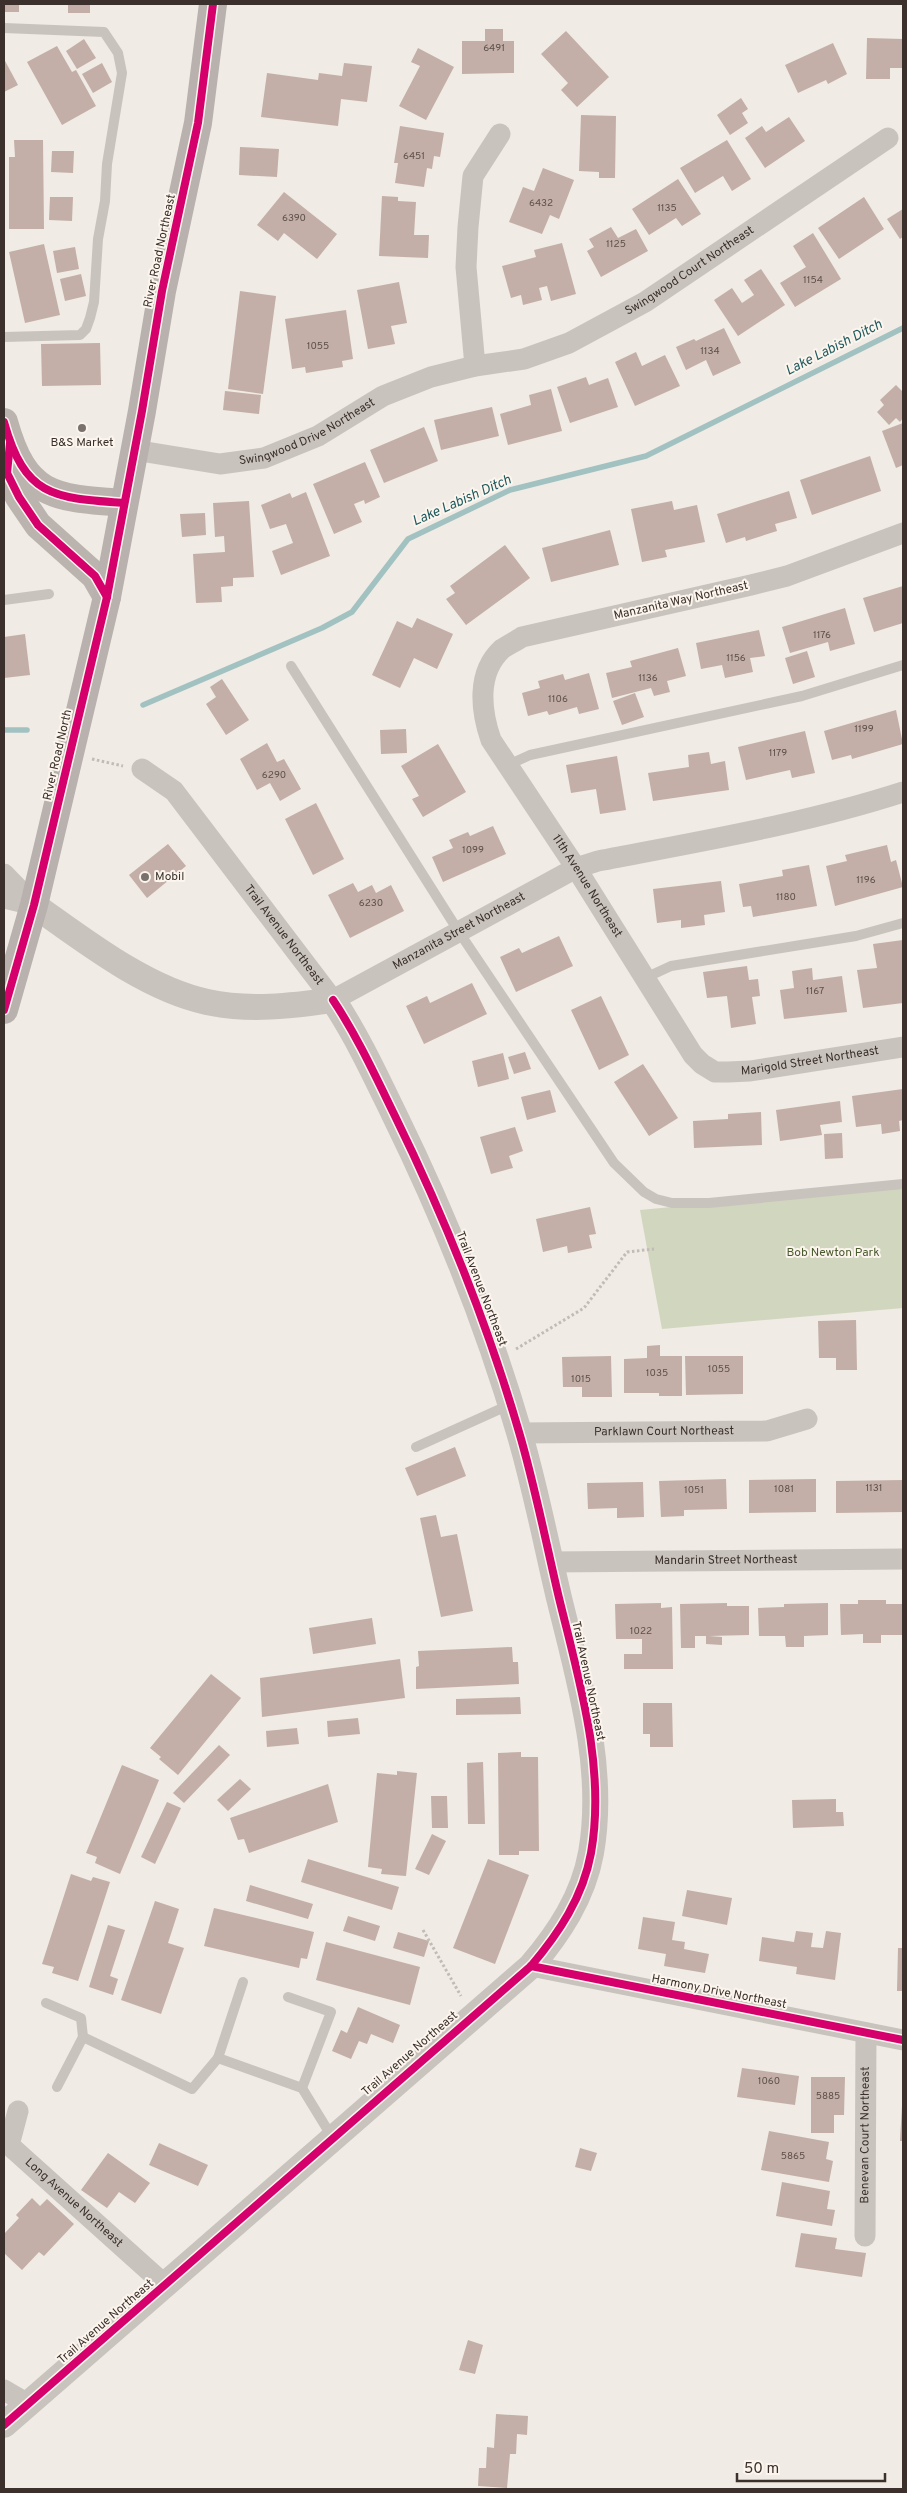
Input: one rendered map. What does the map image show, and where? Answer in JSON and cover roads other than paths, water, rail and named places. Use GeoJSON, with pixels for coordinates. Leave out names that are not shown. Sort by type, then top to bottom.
{"type":"FeatureCollection","features":[{"type":"Feature","properties":{"kind":"main road","name":"River Road Northeast"},"geometry":{"type":"LineString","coordinates":[[124,503],[162,291],[198,123],[214,4]]}},
{"type":"Feature","properties":{"kind":"main road"},"geometry":{"type":"LineString","coordinates":[[7,432],[21,466],[34,483],[47,491],[90,501],[124,503]]}},
{"type":"Feature","properties":{"kind":"main road"},"geometry":{"type":"LineString","coordinates":[[7,432],[7,473],[19,497],[38,525],[95,576],[107,597]]}},
{"type":"Feature","properties":{"kind":"main road","name":"River Road North"},"geometry":{"type":"LineString","coordinates":[[4,1010],[34,905],[70,755],[107,597],[124,503]]}},
{"type":"Feature","properties":{"kind":"street"},"geometry":{"type":"LineString","coordinates":[[475,366],[466,267],[468,218],[473,176],[500,134]]}},
{"type":"Feature","properties":{"kind":"street","name":"Swingwood Court Northeast"},"geometry":{"type":"LineString","coordinates":[[475,366],[524,359],[546,353],[600,328],[645,302],[888,138]]}},
{"type":"Feature","properties":{"kind":"street","name":"Swingwood Drive Northeast"},"geometry":{"type":"LineString","coordinates":[[134,450],[220,464],[264,458],[318,436],[390,393],[431,377],[475,366]]}},
{"type":"Feature","properties":{"kind":"street","name":"Manzanita Way Northeast"},"geometry":{"type":"LineString","coordinates":[[482,691],[489,668],[502,650],[522,637],[787,576],[903,533]]}},
{"type":"Feature","properties":{"kind":"street","name":"11th Avenue Northeast"},"geometry":{"type":"LineString","coordinates":[[482,691],[486,726],[491,740],[576,868],[693,1055],[702,1064],[715,1072]]}},
{"type":"Feature","properties":{"kind":"street","name":"Trail Avenue Northeast"},"geometry":{"type":"LineString","coordinates":[[4,2425],[530,1966],[552,1941],[576,1899],[591,1854],[595,1810],[594,1764],[579,1683],[520,1433],[471,1288],[421,1168],[352,1029],[333,1000],[174,791],[142,769]]}},
{"type":"Feature","properties":{"kind":"street","name":"Manzanita Street Northeast"},"geometry":{"type":"LineString","coordinates":[[34,905],[134,971],[192,998],[244,1007],[307,1004],[333,1000],[576,868],[598,861],[798,822],[850,809],[903,792]]}},
{"type":"Feature","properties":{"kind":"street"},"geometry":{"type":"LineString","coordinates":[[4,874],[34,905]]}},
{"type":"Feature","properties":{"kind":"street"},"geometry":{"type":"LineString","coordinates":[[4,898],[34,905]]}},
{"type":"Feature","properties":{"kind":"street","name":"Marigold Street Northeast"},"geometry":{"type":"LineString","coordinates":[[715,1072],[750,1071],[903,1047]]}},
{"type":"Feature","properties":{"kind":"street","name":"Parklawn Court Northeast"},"geometry":{"type":"LineString","coordinates":[[520,1433],[767,1431],[807,1419]]}},
{"type":"Feature","properties":{"kind":"street","name":"Mandarin Street Northeast"},"geometry":{"type":"LineString","coordinates":[[550,1562],[903,1560]]}},
{"type":"Feature","properties":{"kind":"street","name":"Harmony Drive Northeast"},"geometry":{"type":"LineString","coordinates":[[530,1966],[903,2040]]}},
{"type":"Feature","properties":{"kind":"street","name":"Benevan Court Northeast"},"geometry":{"type":"LineString","coordinates":[[865,2236],[866,2033]]}},
{"type":"Feature","properties":{"kind":"street","name":"Long Avenue Northeast"},"geometry":{"type":"LineString","coordinates":[[18,2111],[9,2145],[165,2285]]}},
{"type":"Feature","properties":{"kind":"street"},"geometry":{"type":"LineString","coordinates":[[4,2390],[28,2404]]}},
{"type":"Feature","properties":{"kind":"lane"},"geometry":{"type":"LineString","coordinates":[[4,28],[104,32],[118,53],[122,73],[107,164],[105,201],[98,239],[94,302],[86,329],[80,335],[68,337],[4,337]]}},
{"type":"Feature","properties":{"kind":"lane"},"geometry":{"type":"LineString","coordinates":[[4,600],[49,594]]}},
{"type":"Feature","properties":{"kind":"lane"},"geometry":{"type":"LineString","coordinates":[[508,765],[530,755],[802,696],[903,665]]}},
{"type":"Feature","properties":{"kind":"lane"},"geometry":{"type":"LineString","coordinates":[[291,666],[459,932],[614,1163],[629,1180],[656,1199],[672,1203],[709,1203],[903,1184]]}},
{"type":"Feature","properties":{"kind":"lane"},"geometry":{"type":"LineString","coordinates":[[646,978],[671,966],[856,936],[903,923]]}},
{"type":"Feature","properties":{"kind":"lane"},"geometry":{"type":"LineString","coordinates":[[416,1447],[510,1404]]}},
{"type":"Feature","properties":{"kind":"lane"},"geometry":{"type":"LineString","coordinates":[[84,2037],[192,2089],[218,2058],[243,1982]]}},
{"type":"Feature","properties":{"kind":"lane"},"geometry":{"type":"LineString","coordinates":[[288,1997],[331,2012],[302,2088]]}},
{"type":"Feature","properties":{"kind":"lane"},"geometry":{"type":"LineString","coordinates":[[46,2004],[81,2018],[84,2037],[58,2087]]}},
{"type":"Feature","properties":{"kind":"lane"},"geometry":{"type":"LineString","coordinates":[[218,2058],[302,2088],[332,2137]]}},
{"type":"Feature","properties":{"kind":"waterway","name":"Lake Labish Ditch"},"geometry":{"type":"LineString","coordinates":[[143,705],[322,628],[352,612],[408,539],[510,490],[646,456],[903,328]]}},
{"type":"Feature","properties":{"kind":"waterway","name":"Lake Labish Ditch"},"geometry":{"type":"LineString","coordinates":[[4,730],[27,730]]}},
{"type":"Feature","properties":{"kind":"place","name":"B&S Market"},"geometry":{"type":"Point","coordinates":[82,428]}},
{"type":"Feature","properties":{"kind":"place","name":"Mobil"},"geometry":{"type":"Point","coordinates":[145,877]}},
{"type":"Feature","properties":{"kind":"park label","name":"Bob Newton Park"},"geometry":{"type":"Point","coordinates":[833,1253]}}]}
